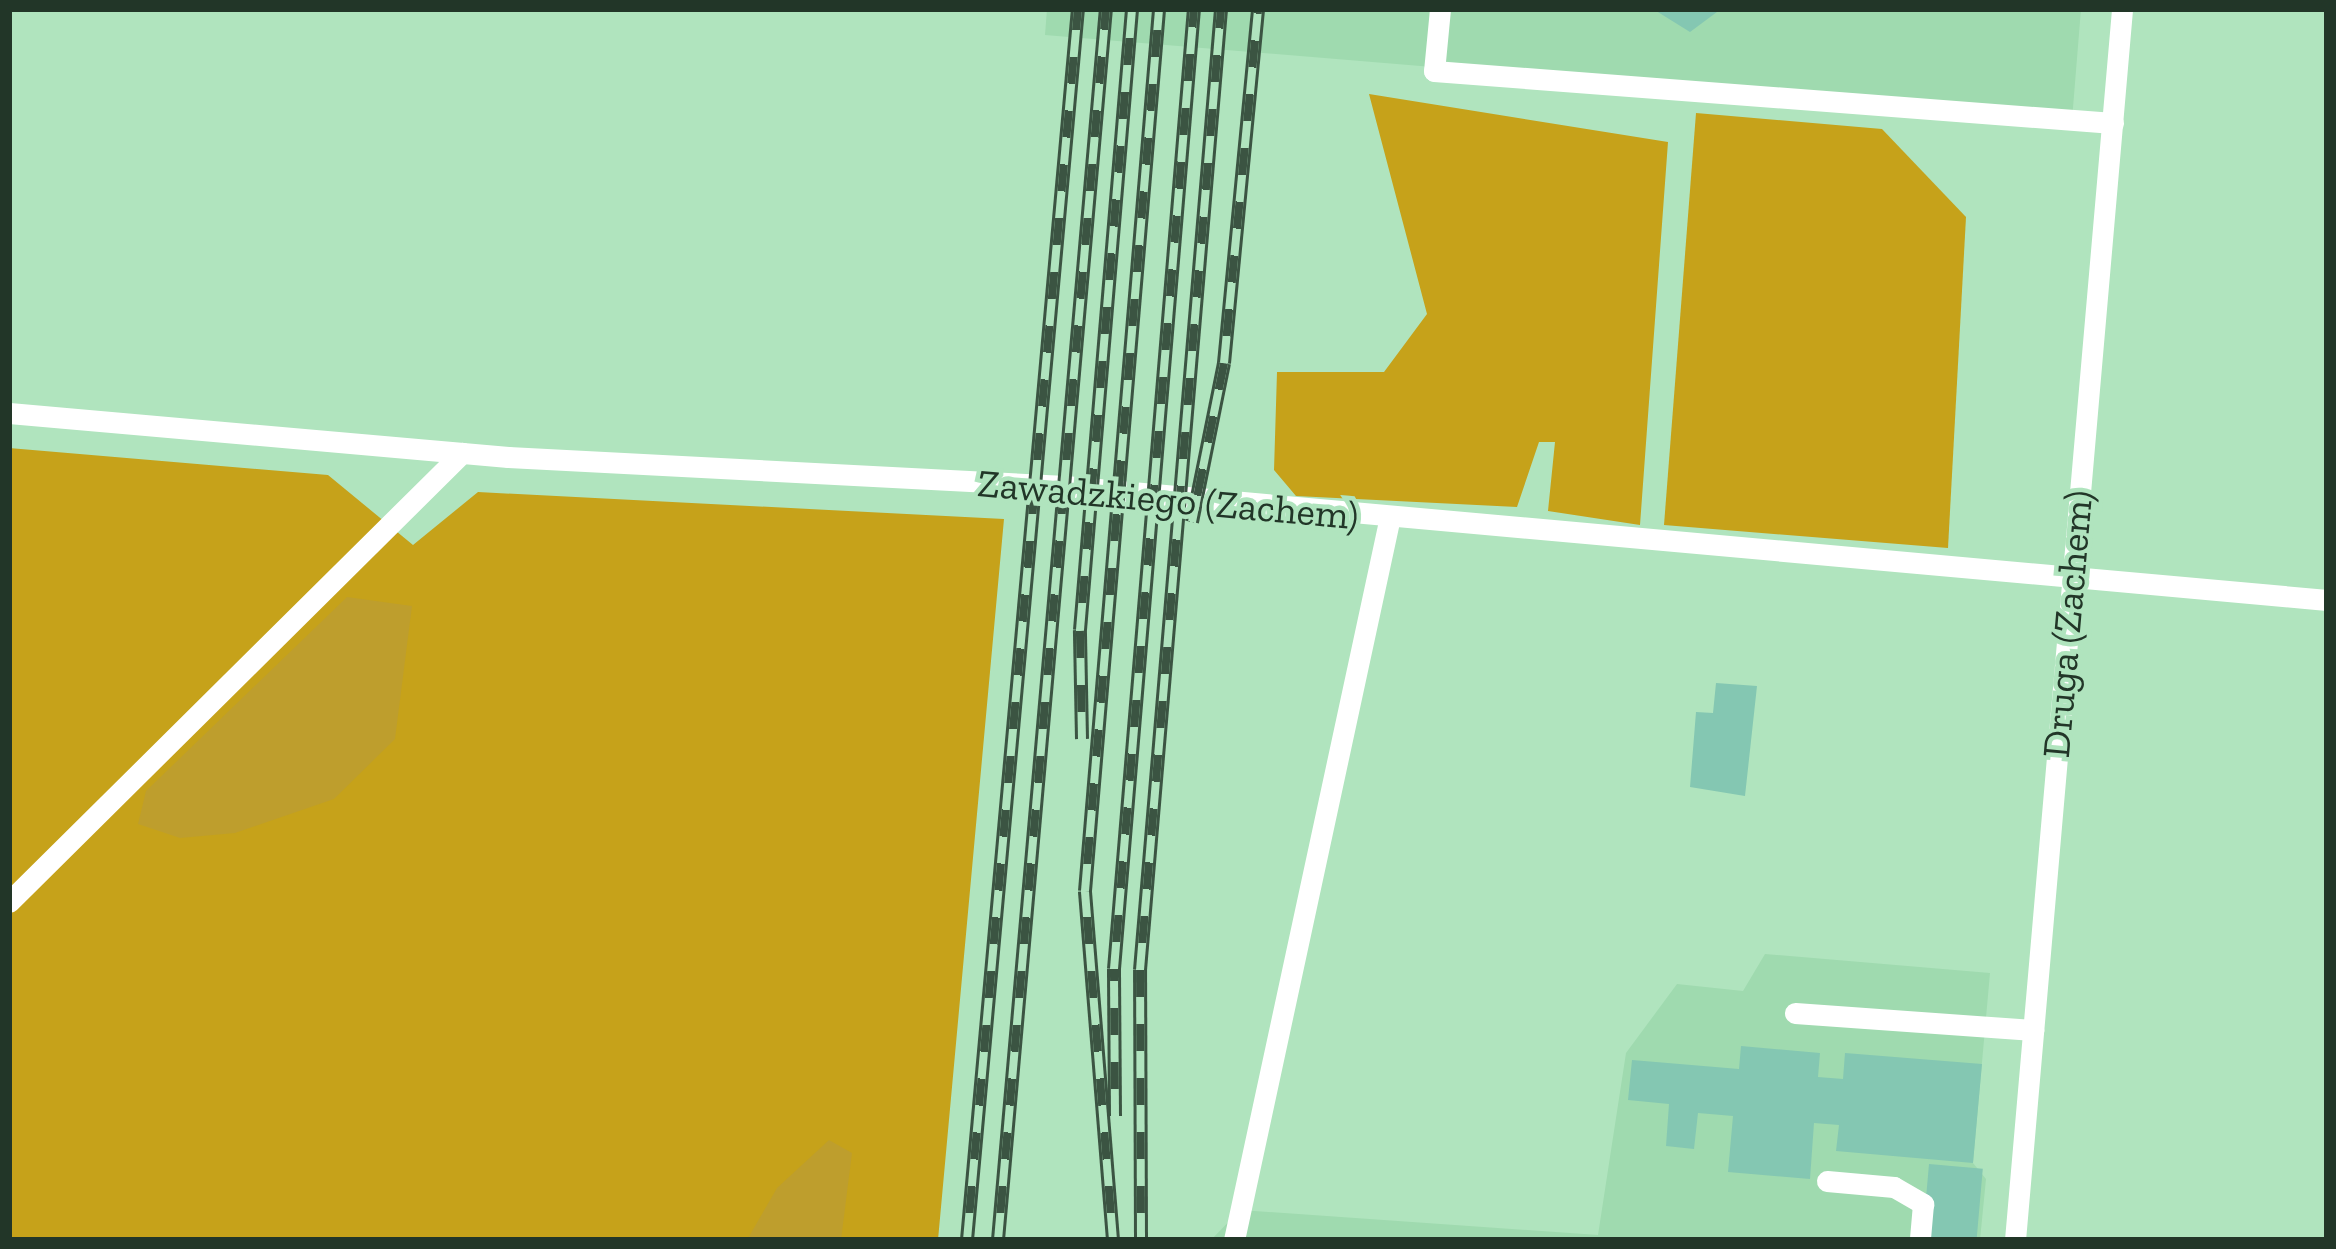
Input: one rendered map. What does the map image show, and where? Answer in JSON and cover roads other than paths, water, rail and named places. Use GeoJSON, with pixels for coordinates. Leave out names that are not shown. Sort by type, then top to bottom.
{"type":"FeatureCollection","features":[{"type":"Feature","properties":{"kind":"lane"},"geometry":{"type":"LineString","coordinates":[[1440,9],[1434,71],[2113,124]]}},
{"type":"Feature","properties":{"kind":"lane","name":"Druga (Zachem)"},"geometry":{"type":"LineString","coordinates":[[2015,1240],[2122,9]]}},
{"type":"Feature","properties":{"kind":"lane","name":"Zawadzkiego (Zachem)"},"geometry":{"type":"LineString","coordinates":[[9,413],[462,453],[1066,486],[1389,520],[2327,600]]}},
{"type":"Feature","properties":{"kind":"lane"},"geometry":{"type":"LineString","coordinates":[[9,902],[462,453]]}},
{"type":"Feature","properties":{"kind":"lane"},"geometry":{"type":"LineString","coordinates":[[1234,1240],[1389,520]]}},
{"type":"Feature","properties":{"kind":"lane"},"geometry":{"type":"LineString","coordinates":[[1795,1013],[2033,1030]]}},
{"type":"Feature","properties":{"kind":"lane"},"geometry":{"type":"LineString","coordinates":[[1827,1181],[1894,1187],[1923,1204],[1920,1240]]}},
{"type":"Feature","properties":{"kind":"railway"},"geometry":{"type":"LineString","coordinates":[[967,1240],[1078,9]]}},
{"type":"Feature","properties":{"kind":"railway"},"geometry":{"type":"LineString","coordinates":[[998,1240],[1106,9]]}},
{"type":"Feature","properties":{"kind":"railway"},"geometry":{"type":"LineString","coordinates":[[1082,739],[1080,630],[1132,9]]}},
{"type":"Feature","properties":{"kind":"railway"},"geometry":{"type":"LineString","coordinates":[[1113,1240],[1085,891],[1159,9]]}},
{"type":"Feature","properties":{"kind":"railway"},"geometry":{"type":"LineString","coordinates":[[1115,1116],[1114,969],[1194,9]]}},
{"type":"Feature","properties":{"kind":"railway"},"geometry":{"type":"LineString","coordinates":[[1141,1240],[1140,970],[1221,9]]}},
{"type":"Feature","properties":{"kind":"railway"},"geometry":{"type":"LineString","coordinates":[[1192,522],[1224,363],[1258,9]]}}]}
